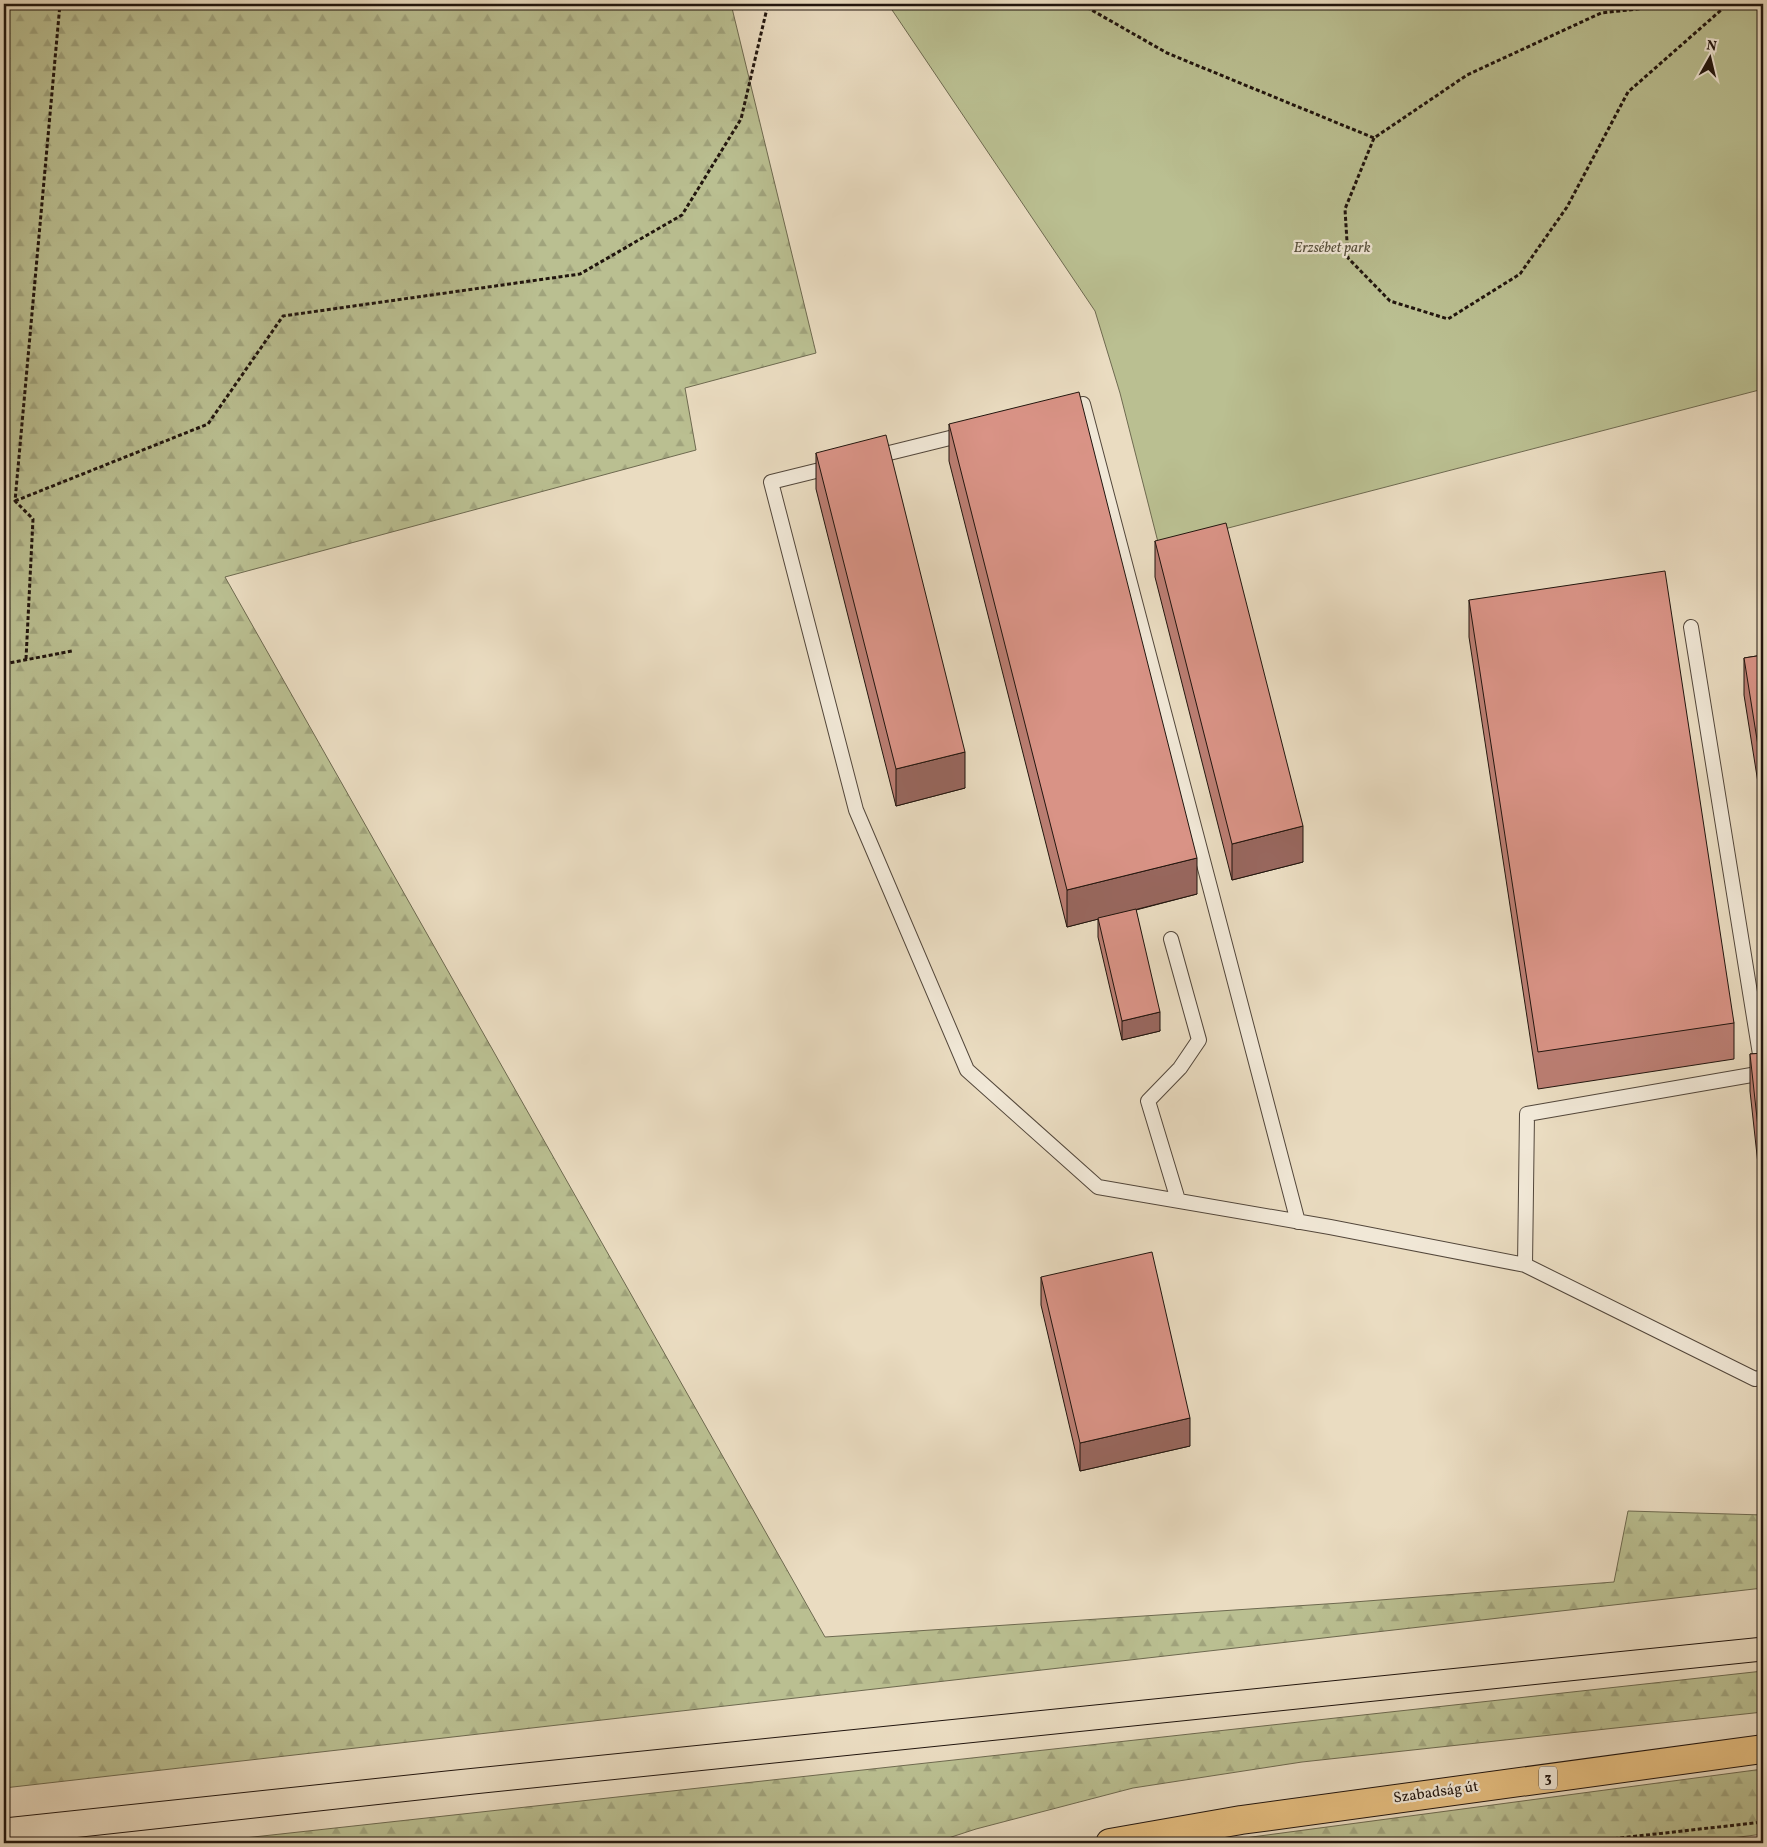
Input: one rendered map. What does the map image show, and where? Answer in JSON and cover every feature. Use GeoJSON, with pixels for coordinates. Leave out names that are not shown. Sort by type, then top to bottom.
{"type":"FeatureCollection","features":[{"type":"Feature","properties":{"kind":"main road","name":"Szabadság út"},"geometry":{"type":"LineString","coordinates":[[1110,1843],[1241,1820],[1763,1748]]}},
{"type":"Feature","properties":{"kind":"lane"},"geometry":{"type":"LineString","coordinates":[[1054,412],[1083,404],[1298,1222]]}},
{"type":"Feature","properties":{"kind":"lane"},"geometry":{"type":"LineString","coordinates":[[979,430],[771,482],[856,810],[967,1070],[1098,1187],[1178,1200],[1525,1265],[1756,1379],[1763,1377]]}},
{"type":"Feature","properties":{"kind":"lane"},"geometry":{"type":"LineString","coordinates":[[1525,1265],[1527,1114],[1763,1073],[1691,627]]}},
{"type":"Feature","properties":{"kind":"lane"},"geometry":{"type":"LineString","coordinates":[[1171,939],[1199,1040],[1180,1068],[1148,1100],[1178,1200]]}},
{"type":"Feature","properties":{"kind":"path"},"geometry":{"type":"LineString","coordinates":[[15,501],[60,4]]}},
{"type":"Feature","properties":{"kind":"path"},"geometry":{"type":"LineString","coordinates":[[15,501],[208,424],[283,316],[580,274],[682,215],[741,119],[768,4]]}},
{"type":"Feature","properties":{"kind":"path"},"geometry":{"type":"LineString","coordinates":[[1081,4],[1167,53],[1374,138]]}},
{"type":"Feature","properties":{"kind":"path"},"geometry":{"type":"LineString","coordinates":[[1683,4],[1601,13],[1467,75],[1374,138],[1345,209],[1348,258],[1390,301],[1448,319],[1520,274],[1567,206],[1628,92],[1728,4]]}},
{"type":"Feature","properties":{"kind":"path"},"geometry":{"type":"LineString","coordinates":[[15,501],[33,519],[26,659]]}},
{"type":"Feature","properties":{"kind":"path"},"geometry":{"type":"LineString","coordinates":[[4,664],[72,651]]}},
{"type":"Feature","properties":{"kind":"path"},"geometry":{"type":"LineString","coordinates":[[1575,1843],[1763,1822]]}},
{"type":"Feature","properties":{"kind":"green space"},"geometry":{"type":"Polygon","coordinates":[[[4,4],[731,4],[816,353],[685,388],[696,450],[225,577],[825,1637],[1341,1603],[1614,1582],[1628,1511],[1763,1515],[1763,1588],[4,1788],[4,4]]]}},
{"type":"Feature","properties":{"kind":"green space","name":"Erzsébet park"},"geometry":{"type":"Polygon","coordinates":[[[888,4],[1763,4],[1763,389],[1159,546],[1120,393],[1095,311],[888,4]]]}},
{"type":"Feature","properties":{"kind":"green space"},"geometry":{"type":"Polygon","coordinates":[[[1763,1671],[1763,1712],[1302,1762],[1133,1788],[976,1829],[933,1843],[199,1843],[1763,1671]]]}},
{"type":"Feature","properties":{"kind":"green space"},"geometry":{"type":"Polygon","coordinates":[[[1763,1769],[1763,1834],[1693,1843],[1207,1843],[1763,1769]]]}},
{"type":"Feature","properties":{"kind":"building"},"geometry":{"type":"Polygon","coordinates":[[[1079,392],[1197,858],[1067,890],[949,424],[1079,392]]]}},
{"type":"Feature","properties":{"kind":"building"},"geometry":{"type":"Polygon","coordinates":[[[886,435],[965,752],[896,769],[816,453],[886,435]]]}},
{"type":"Feature","properties":{"kind":"building"},"geometry":{"type":"Polygon","coordinates":[[[1226,523],[1303,826],[1232,844],[1155,541],[1226,523]]]}},
{"type":"Feature","properties":{"kind":"building"},"geometry":{"type":"Polygon","coordinates":[[[1665,571],[1734,1023],[1538,1052],[1469,600],[1665,571]]]}},
{"type":"Feature","properties":{"kind":"building"},"geometry":{"type":"Polygon","coordinates":[[[1763,655],[1763,777],[1744,658],[1763,655]]]}},
{"type":"Feature","properties":{"kind":"building"},"geometry":{"type":"Polygon","coordinates":[[[1136,909],[1160,1012],[1122,1021],[1098,918],[1136,909]]]}},
{"type":"Feature","properties":{"kind":"building"},"geometry":{"type":"Polygon","coordinates":[[[1763,1053],[1763,1173],[1750,1054],[1763,1053]]]}},
{"type":"Feature","properties":{"kind":"building"},"geometry":{"type":"Polygon","coordinates":[[[1152,1252],[1190,1418],[1080,1443],[1041,1277],[1152,1252]]]}},
{"type":"Feature","properties":{"kind":"tram line"},"geometry":{"type":"LineString","coordinates":[[4,1818],[446,1771],[1763,1637]]}},
{"type":"Feature","properties":{"kind":"tram line"},"geometry":{"type":"LineString","coordinates":[[27,1843],[474,1794],[1763,1661]]}}]}
